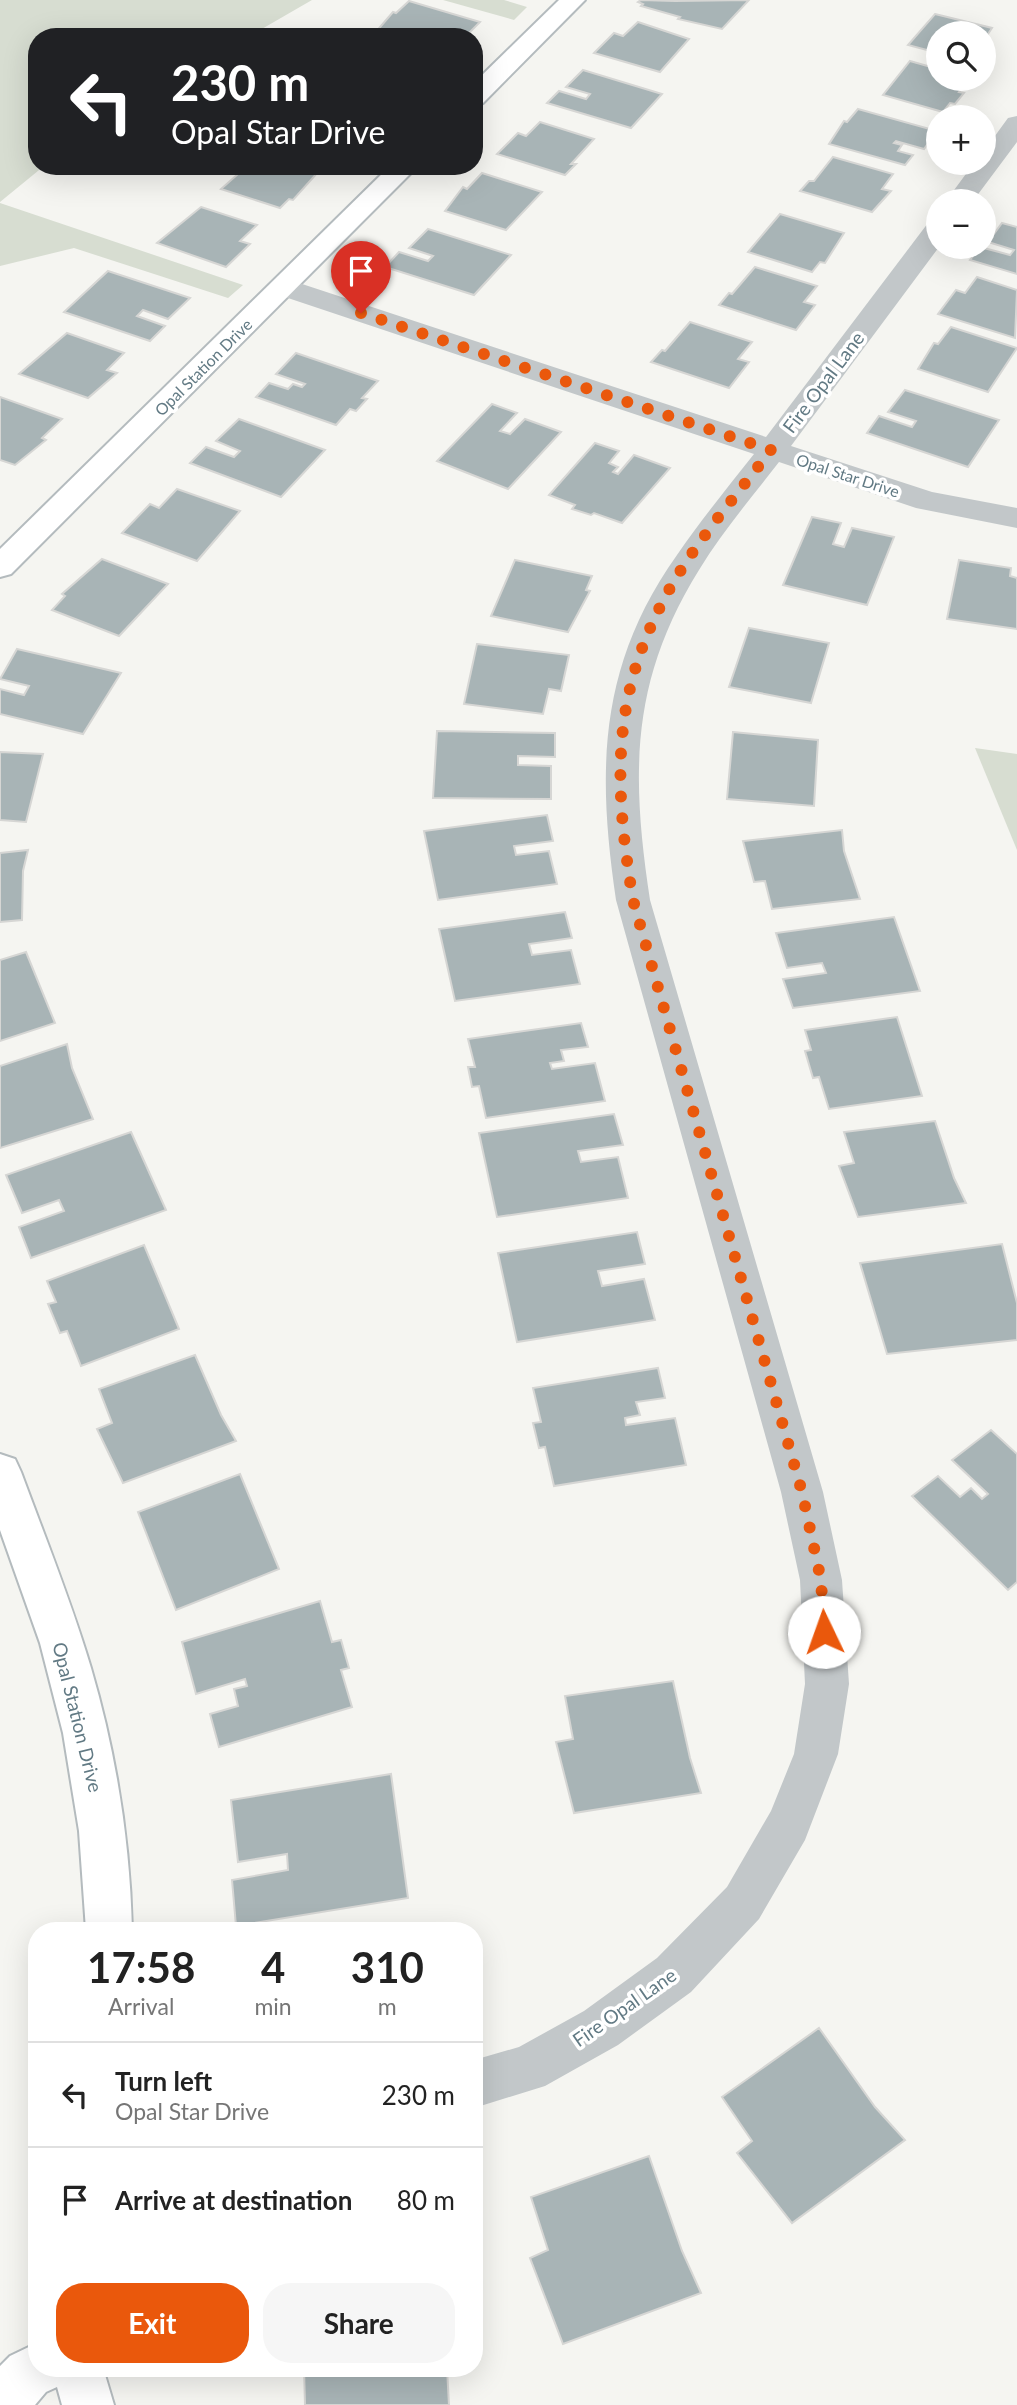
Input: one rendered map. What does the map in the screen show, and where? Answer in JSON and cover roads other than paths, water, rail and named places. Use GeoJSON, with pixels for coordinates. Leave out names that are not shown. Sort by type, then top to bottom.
{"type":"FeatureCollection","features":[{"type":"Feature","properties":{"kind":"street"},"geometry":{"type":"LineString","coordinates":[[483,89],[573,0]]}},
{"type":"Feature","properties":{"kind":"street"},"geometry":{"type":"LineString","coordinates":[[968,189],[1017,124]]}},
{"type":"Feature","properties":{"kind":"street","name":"Opal Station Drive"},"geometry":{"type":"LineString","coordinates":[[0,566],[396,175]]}},
{"type":"Feature","properties":{"kind":"street","name":"Fire Opal Lane"},"geometry":{"type":"LineString","coordinates":[[483,2082],[528,2069],[601,2028],[674,1975],[743,1903],[789,1824],[816,1754],[827,1684],[821,1580],[802,1492],[633,900],[621,831],[619,762],[625,713],[643,646],[663,601],[687,563],[926,245]]}},
{"type":"Feature","properties":{"kind":"street","name":"Opal Star Drive"},"geometry":{"type":"LineString","coordinates":[[283,287],[927,501],[1017,518]]}},
{"type":"Feature","properties":{"kind":"street","name":"Opal Station Drive"},"geometry":{"type":"LineString","coordinates":[[0,1472],[69,1667],[91,1757],[107,1860],[109,1922]]}},
{"type":"Feature","properties":{"kind":"street"},"geometry":{"type":"LineString","coordinates":[[0,2405],[28,2374]]}},
{"type":"Feature","properties":{"kind":"street"},"geometry":{"type":"LineString","coordinates":[[80,2377],[88,2405]]}}]}
